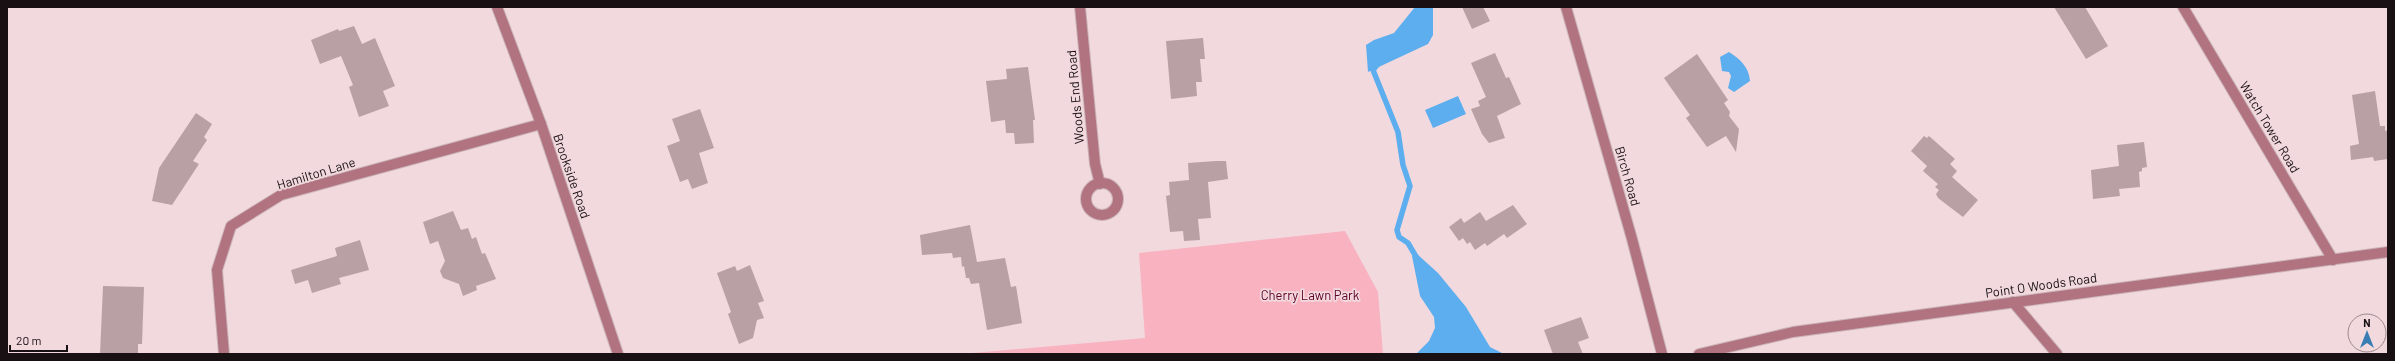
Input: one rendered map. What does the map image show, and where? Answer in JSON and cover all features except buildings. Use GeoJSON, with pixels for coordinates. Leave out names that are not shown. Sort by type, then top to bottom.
{"type":"FeatureCollection","features":[{"type":"Feature","properties":{"kind":"street","name":"Brookside Road"},"geometry":{"type":"LineString","coordinates":[[497,7],[541,124],[618,354]]}},
{"type":"Feature","properties":{"kind":"street","name":"Woods End Road"},"geometry":{"type":"LineString","coordinates":[[1080,7],[1095,164],[1100,184]]}},
{"type":"Feature","properties":{"kind":"street","name":"Birch Road"},"geometry":{"type":"LineString","coordinates":[[1566,7],[1632,239],[1662,354]]}},
{"type":"Feature","properties":{"kind":"street","name":"Watch Tower Road"},"geometry":{"type":"LineString","coordinates":[[2183,7],[2333,260]]}},
{"type":"Feature","properties":{"kind":"street","name":"Hamilton Lane"},"geometry":{"type":"LineString","coordinates":[[224,354],[217,270],[231,226],[282,195],[541,124]]}},
{"type":"Feature","properties":{"kind":"street","name":"Point O Woods Road"},"geometry":{"type":"LineString","coordinates":[[1699,354],[1793,332],[2388,252]]}},
{"type":"Feature","properties":{"kind":"street"},"geometry":{"type":"LineString","coordinates":[[2013,302],[2057,354]]}},
{"type":"Feature","properties":{"kind":"green space","name":"Cherry Lawn Park"},"geometry":{"type":"Polygon","coordinates":[[[1345,231],[1378,292],[1383,354],[961,354],[1145,338],[1139,253],[1345,231]]]}},
{"type":"Feature","properties":{"kind":"water"},"geometry":{"type":"Polygon","coordinates":[[[1415,7],[1433,7],[1433,35],[1428,44],[1368,72],[1366,45],[1374,40],[1394,33],[1415,7]]]}},
{"type":"Feature","properties":{"kind":"water"},"geometry":{"type":"Polygon","coordinates":[[[1729,52],[1746,68],[1750,81],[1734,92],[1728,88],[1731,76],[1729,72],[1722,71],[1720,57],[1729,52]]]}},
{"type":"Feature","properties":{"kind":"water"},"geometry":{"type":"Polygon","coordinates":[[[1458,96],[1466,114],[1433,128],[1425,110],[1458,96]]]}},
{"type":"Feature","properties":{"kind":"water"},"geometry":{"type":"Polygon","coordinates":[[[1417,254],[1438,273],[1466,307],[1490,347],[1504,354],[1416,354],[1429,341],[1435,328],[1434,317],[1420,296],[1412,256],[1417,254]]]}},
{"type":"Feature","properties":{"kind":"waterway"},"geometry":{"type":"LineString","coordinates":[[1377,65],[1373,70],[1398,132],[1403,165],[1410,186],[1397,230],[1399,237],[1408,243],[1418,260]]}}]}
